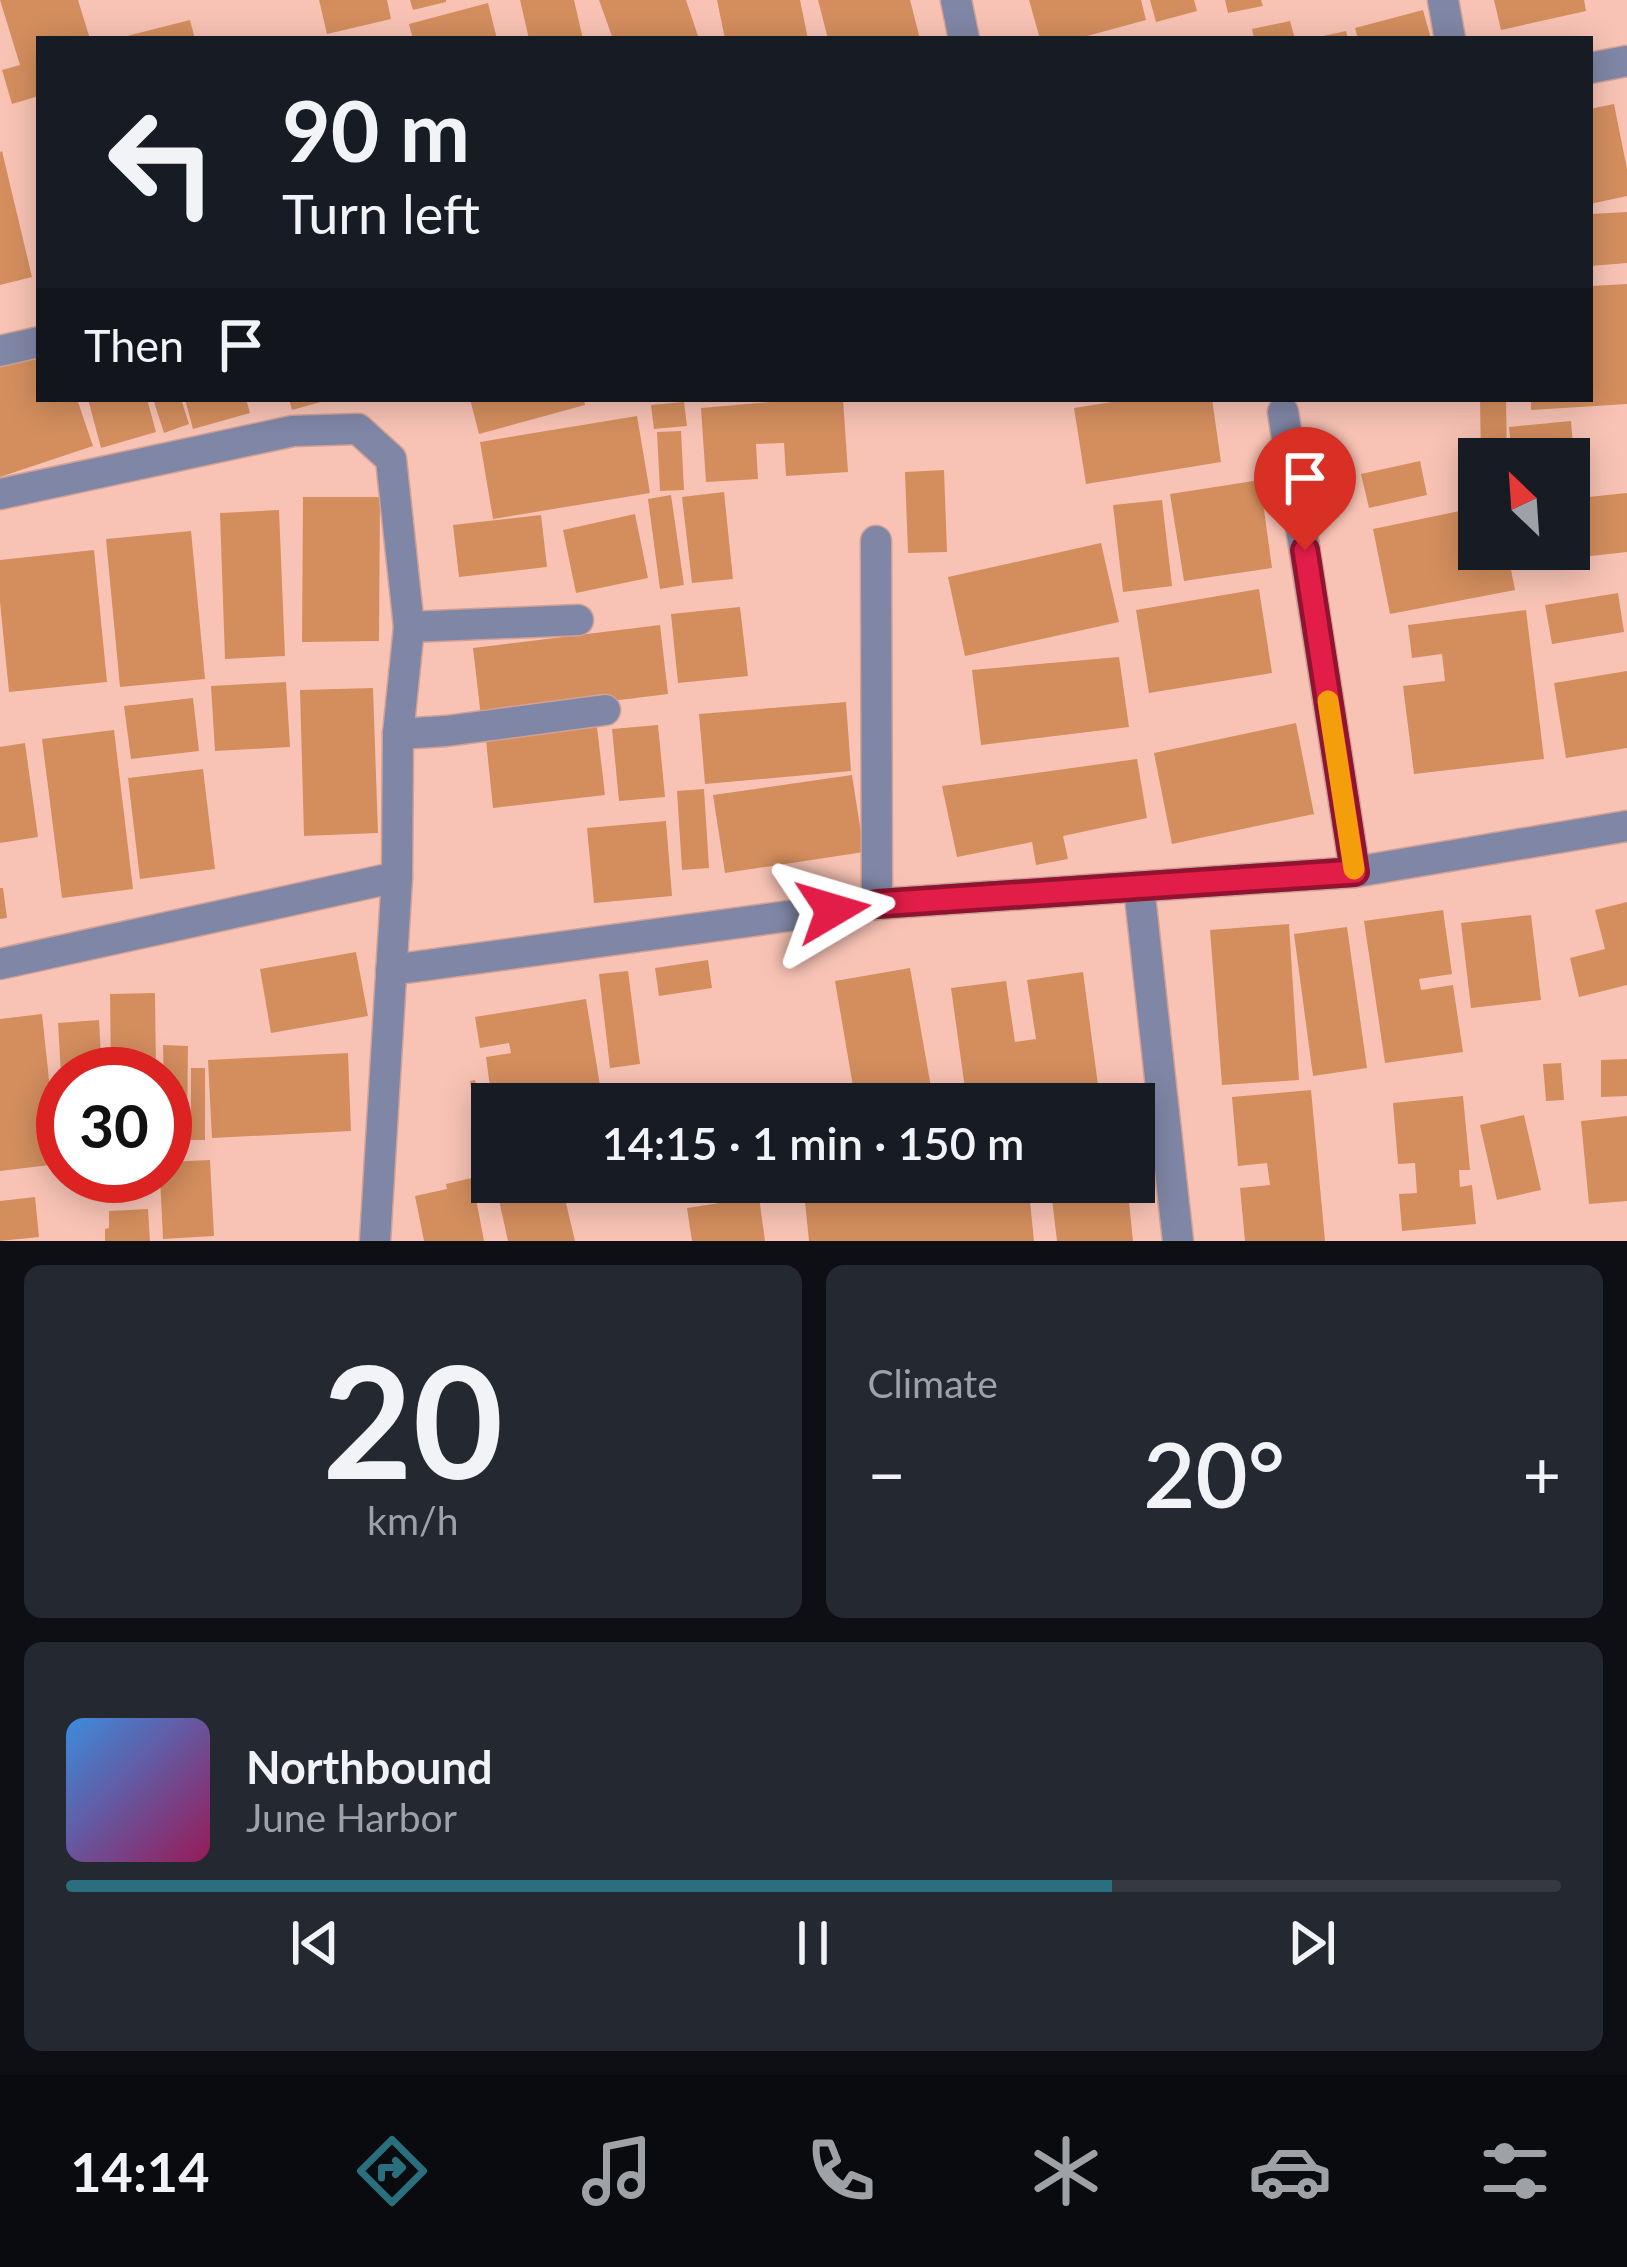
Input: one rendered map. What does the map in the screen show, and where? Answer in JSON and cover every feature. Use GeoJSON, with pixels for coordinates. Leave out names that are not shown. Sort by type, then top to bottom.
{"type":"FeatureCollection","features":[{"type":"Feature","properties":{"kind":"street"},"geometry":{"type":"LineString","coordinates":[[956,0],[963,36]]}},
{"type":"Feature","properties":{"kind":"street"},"geometry":{"type":"LineString","coordinates":[[1443,0],[1449,36]]}},
{"type":"Feature","properties":{"kind":"street"},"geometry":{"type":"LineString","coordinates":[[1593,67],[1627,61]]}},
{"type":"Feature","properties":{"kind":"street"},"geometry":{"type":"LineString","coordinates":[[0,351],[36,343]]}},
{"type":"Feature","properties":{"kind":"street"},"geometry":{"type":"LineString","coordinates":[[1283,412],[1355,872]]}},
{"type":"Feature","properties":{"kind":"street"},"geometry":{"type":"LineString","coordinates":[[0,494],[293,431],[358,429],[391,459],[409,626],[398,734],[397,877],[376,1241]]}},
{"type":"Feature","properties":{"kind":"street"},"geometry":{"type":"LineString","coordinates":[[876,541],[877,904]]}},
{"type":"Feature","properties":{"kind":"street"},"geometry":{"type":"LineString","coordinates":[[409,626],[578,620]]}},
{"type":"Feature","properties":{"kind":"street"},"geometry":{"type":"LineString","coordinates":[[398,734],[605,710]]}},
{"type":"Feature","properties":{"kind":"street"},"geometry":{"type":"LineString","coordinates":[[391,970],[877,904],[1355,872],[1627,826]]}},
{"type":"Feature","properties":{"kind":"street"},"geometry":{"type":"LineString","coordinates":[[0,964],[397,877]]}},
{"type":"Feature","properties":{"kind":"street"},"geometry":{"type":"LineString","coordinates":[[1139,887],[1178,1241]]}},
{"type":"Feature","properties":{"kind":"building"},"geometry":{"type":"Polygon","coordinates":[[[0,0],[78,0],[89,36],[36,36],[36,97],[12,104],[2,70],[20,65],[0,0]]]}},
{"type":"Feature","properties":{"kind":"building"},"geometry":{"type":"Polygon","coordinates":[[[319,0],[387,0],[391,19],[327,34],[319,0]]]}},
{"type":"Feature","properties":{"kind":"building"},"geometry":{"type":"Polygon","coordinates":[[[410,0],[446,0],[446,2],[413,10],[410,0]]]}},
{"type":"Feature","properties":{"kind":"building"},"geometry":{"type":"Polygon","coordinates":[[[520,0],[574,0],[582,36],[528,36],[520,0]]]}},
{"type":"Feature","properties":{"kind":"building"},"geometry":{"type":"Polygon","coordinates":[[[599,0],[686,0],[698,36],[612,36],[599,0]]]}},
{"type":"Feature","properties":{"kind":"building"},"geometry":{"type":"Polygon","coordinates":[[[717,0],[800,0],[807,36],[724,36],[717,0]]]}},
{"type":"Feature","properties":{"kind":"building"},"geometry":{"type":"Polygon","coordinates":[[[818,0],[910,0],[919,36],[827,36],[818,0]]]}},
{"type":"Feature","properties":{"kind":"building"},"geometry":{"type":"Polygon","coordinates":[[[1029,0],[1141,0],[1146,20],[1087,36],[1039,36],[1029,0]]]}},
{"type":"Feature","properties":{"kind":"building"},"geometry":{"type":"Polygon","coordinates":[[[1150,0],[1194,0],[1197,11],[1156,22],[1150,0]]]}},
{"type":"Feature","properties":{"kind":"building"},"geometry":{"type":"Polygon","coordinates":[[[1225,0],[1261,0],[1263,6],[1228,13],[1225,0]]]}},
{"type":"Feature","properties":{"kind":"building"},"geometry":{"type":"Polygon","coordinates":[[[1494,0],[1584,0],[1586,11],[1501,30],[1494,0]]]}},
{"type":"Feature","properties":{"kind":"building"},"geometry":{"type":"Polygon","coordinates":[[[488,3],[496,36],[412,36],[409,24],[488,3]]]}},
{"type":"Feature","properties":{"kind":"building"},"geometry":{"type":"Polygon","coordinates":[[[1423,10],[1430,36],[1357,36],[1355,28],[1423,10]]]}},
{"type":"Feature","properties":{"kind":"building"},"geometry":{"type":"Polygon","coordinates":[[[190,20],[194,36],[127,36],[190,20]]]}},
{"type":"Feature","properties":{"kind":"building"},"geometry":{"type":"Polygon","coordinates":[[[1290,21],[1294,36],[1253,36],[1252,29],[1290,21]]]}},
{"type":"Feature","properties":{"kind":"building"},"geometry":{"type":"Polygon","coordinates":[[[1614,104],[1627,169],[1627,196],[1593,203],[1593,108],[1614,104]]]}},
{"type":"Feature","properties":{"kind":"building"},"geometry":{"type":"Polygon","coordinates":[[[0,152],[32,277],[0,285],[0,152]]]}},
{"type":"Feature","properties":{"kind":"building"},"geometry":{"type":"Polygon","coordinates":[[[1627,212],[1627,263],[1593,266],[1593,214],[1627,212]]]}},
{"type":"Feature","properties":{"kind":"building"},"geometry":{"type":"Polygon","coordinates":[[[1627,284],[1627,404],[1531,410],[1531,402],[1593,402],[1593,286],[1627,284]]]}},
{"type":"Feature","properties":{"kind":"building"},"geometry":{"type":"Polygon","coordinates":[[[36,353],[36,402],[78,402],[93,446],[0,477],[0,365],[36,353]]]}},
{"type":"Feature","properties":{"kind":"building"},"geometry":{"type":"Polygon","coordinates":[[[89,402],[148,402],[156,432],[101,448],[89,402]]]}},
{"type":"Feature","properties":{"kind":"building"},"geometry":{"type":"Polygon","coordinates":[[[154,402],[182,402],[189,424],[164,433],[154,402]]]}},
{"type":"Feature","properties":{"kind":"building"},"geometry":{"type":"Polygon","coordinates":[[[186,402],[247,402],[250,413],[193,429],[186,402]]]}},
{"type":"Feature","properties":{"kind":"building"},"geometry":{"type":"Polygon","coordinates":[[[290,402],[321,402],[292,410],[290,402]]]}},
{"type":"Feature","properties":{"kind":"building"},"geometry":{"type":"Polygon","coordinates":[[[471,402],[584,402],[585,405],[479,434],[471,402]]]}},
{"type":"Feature","properties":{"kind":"building"},"geometry":{"type":"Polygon","coordinates":[[[684,402],[687,426],[654,429],[651,405],[684,402]]]}},
{"type":"Feature","properties":{"kind":"building"},"geometry":{"type":"Polygon","coordinates":[[[843,402],[848,472],[786,476],[784,443],[756,444],[758,479],[706,482],[701,408],[843,402]]]}},
{"type":"Feature","properties":{"kind":"building"},"geometry":{"type":"Polygon","coordinates":[[[1112,402],[1212,402],[1221,462],[1086,484],[1074,408],[1112,402]]]}},
{"type":"Feature","properties":{"kind":"building"},"geometry":{"type":"Polygon","coordinates":[[[1480,402],[1506,402],[1507,438],[1481,438],[1480,402]]]}},
{"type":"Feature","properties":{"kind":"building"},"geometry":{"type":"Polygon","coordinates":[[[637,416],[650,493],[493,519],[480,442],[637,416]]]}},
{"type":"Feature","properties":{"kind":"building"},"geometry":{"type":"Polygon","coordinates":[[[1571,421],[1572,438],[1510,438],[1509,427],[1571,421]]]}},
{"type":"Feature","properties":{"kind":"building"},"geometry":{"type":"Polygon","coordinates":[[[681,431],[684,490],[660,491],[657,432],[681,431]]]}},
{"type":"Feature","properties":{"kind":"building"},"geometry":{"type":"Polygon","coordinates":[[[1420,461],[1427,495],[1369,508],[1361,474],[1420,461]]]}},
{"type":"Feature","properties":{"kind":"building"},"geometry":{"type":"Polygon","coordinates":[[[944,470],[947,552],[908,553],[905,472],[944,470]]]}},
{"type":"Feature","properties":{"kind":"building"},"geometry":{"type":"Polygon","coordinates":[[[1260,480],[1272,568],[1184,581],[1170,494],[1260,480]]]}},
{"type":"Feature","properties":{"kind":"building"},"geometry":{"type":"Polygon","coordinates":[[[724,492],[733,579],[692,583],[682,497],[724,492]]]}},
{"type":"Feature","properties":{"kind":"building"},"geometry":{"type":"Polygon","coordinates":[[[1627,493],[1627,552],[1590,556],[1590,497],[1627,493]]]}},
{"type":"Feature","properties":{"kind":"building"},"geometry":{"type":"Polygon","coordinates":[[[671,495],[684,585],[660,589],[648,499],[671,495]]]}},
{"type":"Feature","properties":{"kind":"building"},"geometry":{"type":"Polygon","coordinates":[[[303,497],[380,497],[379,641],[302,642],[303,497]]]}},
{"type":"Feature","properties":{"kind":"building"},"geometry":{"type":"Polygon","coordinates":[[[1162,500],[1172,586],[1123,592],[1113,505],[1162,500]]]}},
{"type":"Feature","properties":{"kind":"building"},"geometry":{"type":"Polygon","coordinates":[[[279,510],[285,656],[225,659],[220,513],[279,510]]]}},
{"type":"Feature","properties":{"kind":"building"},"geometry":{"type":"Polygon","coordinates":[[[1458,511],[1458,570],[1511,570],[1515,590],[1390,614],[1373,529],[1458,511]]]}},
{"type":"Feature","properties":{"kind":"building"},"geometry":{"type":"Polygon","coordinates":[[[635,514],[648,578],[576,593],[563,530],[635,514]]]}},
{"type":"Feature","properties":{"kind":"building"},"geometry":{"type":"Polygon","coordinates":[[[541,515],[547,567],[459,577],[453,525],[541,515]]]}},
{"type":"Feature","properties":{"kind":"building"},"geometry":{"type":"Polygon","coordinates":[[[191,531],[205,679],[120,687],[106,539],[191,531]]]}},
{"type":"Feature","properties":{"kind":"building"},"geometry":{"type":"Polygon","coordinates":[[[1101,543],[1119,622],[965,656],[948,577],[1101,543]]]}},
{"type":"Feature","properties":{"kind":"building"},"geometry":{"type":"Polygon","coordinates":[[[94,550],[107,682],[9,692],[0,560],[94,550]]]}},
{"type":"Feature","properties":{"kind":"building"},"geometry":{"type":"Polygon","coordinates":[[[1259,589],[1272,673],[1149,693],[1136,610],[1259,589]]]}},
{"type":"Feature","properties":{"kind":"building"},"geometry":{"type":"Polygon","coordinates":[[[1618,593],[1624,632],[1552,644],[1545,605],[1618,593]]]}},
{"type":"Feature","properties":{"kind":"building"},"geometry":{"type":"Polygon","coordinates":[[[740,607],[748,676],[678,683],[671,614],[740,607]]]}},
{"type":"Feature","properties":{"kind":"building"},"geometry":{"type":"Polygon","coordinates":[[[1526,610],[1544,759],[1414,774],[1403,686],[1445,681],[1442,654],[1412,658],[1408,625],[1526,610]]]}},
{"type":"Feature","properties":{"kind":"building"},"geometry":{"type":"Polygon","coordinates":[[[660,625],[668,694],[481,717],[473,648],[660,625]]]}},
{"type":"Feature","properties":{"kind":"building"},"geometry":{"type":"Polygon","coordinates":[[[1119,657],[1129,727],[981,745],[972,670],[1119,657]]]}},
{"type":"Feature","properties":{"kind":"building"},"geometry":{"type":"Polygon","coordinates":[[[1627,671],[1627,748],[1566,758],[1554,683],[1627,671]]]}},
{"type":"Feature","properties":{"kind":"building"},"geometry":{"type":"Polygon","coordinates":[[[286,682],[290,747],[215,751],[211,686],[286,682]]]}},
{"type":"Feature","properties":{"kind":"building"},"geometry":{"type":"Polygon","coordinates":[[[373,688],[378,833],[304,836],[300,690],[373,688]]]}},
{"type":"Feature","properties":{"kind":"building"},"geometry":{"type":"Polygon","coordinates":[[[193,698],[199,751],[131,759],[124,706],[193,698]]]}},
{"type":"Feature","properties":{"kind":"building"},"geometry":{"type":"Polygon","coordinates":[[[846,702],[851,771],[705,784],[699,714],[846,702]]]}},
{"type":"Feature","properties":{"kind":"building"},"geometry":{"type":"Polygon","coordinates":[[[1296,723],[1314,814],[1172,844],[1154,753],[1296,723]]]}},
{"type":"Feature","properties":{"kind":"building"},"geometry":{"type":"Polygon","coordinates":[[[658,725],[665,797],[619,801],[612,729],[658,725]]]}},
{"type":"Feature","properties":{"kind":"building"},"geometry":{"type":"Polygon","coordinates":[[[597,727],[605,795],[493,808],[486,740],[597,727]]]}},
{"type":"Feature","properties":{"kind":"building"},"geometry":{"type":"Polygon","coordinates":[[[114,730],[133,889],[62,898],[42,739],[114,730]]]}},
{"type":"Feature","properties":{"kind":"building"},"geometry":{"type":"Polygon","coordinates":[[[25,743],[38,837],[0,843],[0,747],[25,743]]]}},
{"type":"Feature","properties":{"kind":"building"},"geometry":{"type":"Polygon","coordinates":[[[1137,759],[1147,818],[1063,836],[1068,859],[1036,865],[1032,842],[957,857],[942,786],[1137,759]]]}},
{"type":"Feature","properties":{"kind":"building"},"geometry":{"type":"Polygon","coordinates":[[[203,769],[215,869],[140,879],[128,778],[203,769]]]}},
{"type":"Feature","properties":{"kind":"building"},"geometry":{"type":"Polygon","coordinates":[[[852,775],[864,852],[725,873],[713,795],[852,775]]]}},
{"type":"Feature","properties":{"kind":"building"},"geometry":{"type":"Polygon","coordinates":[[[704,789],[709,868],[682,870],[677,791],[704,789]]]}},
{"type":"Feature","properties":{"kind":"building"},"geometry":{"type":"Polygon","coordinates":[[[666,821],[672,896],[594,903],[587,828],[666,821]]]}},
{"type":"Feature","properties":{"kind":"building"},"geometry":{"type":"Polygon","coordinates":[[[0,888],[7,918],[0,919],[0,888]]]}},
{"type":"Feature","properties":{"kind":"building"},"geometry":{"type":"Polygon","coordinates":[[[1627,902],[1627,985],[1579,997],[1570,958],[1605,949],[1595,910],[1627,902]]]}},
{"type":"Feature","properties":{"kind":"building"},"geometry":{"type":"Polygon","coordinates":[[[1443,910],[1452,974],[1419,979],[1421,990],[1453,985],[1463,1052],[1385,1063],[1364,921],[1443,910]]]}},
{"type":"Feature","properties":{"kind":"building"},"geometry":{"type":"Polygon","coordinates":[[[1531,915],[1541,1000],[1471,1008],[1461,923],[1531,915]]]}},
{"type":"Feature","properties":{"kind":"building"},"geometry":{"type":"Polygon","coordinates":[[[1289,924],[1299,1080],[1222,1085],[1210,930],[1289,924]]]}},
{"type":"Feature","properties":{"kind":"building"},"geometry":{"type":"Polygon","coordinates":[[[1347,927],[1367,1068],[1313,1076],[1294,934],[1347,927]]]}},
{"type":"Feature","properties":{"kind":"building"},"geometry":{"type":"Polygon","coordinates":[[[356,952],[368,1016],[271,1033],[260,969],[356,952]]]}},
{"type":"Feature","properties":{"kind":"building"},"geometry":{"type":"Polygon","coordinates":[[[708,960],[712,988],[659,996],[655,968],[708,960]]]}},
{"type":"Feature","properties":{"kind":"building"},"geometry":{"type":"Polygon","coordinates":[[[910,968],[930,1083],[852,1083],[835,981],[910,968]]]}},
{"type":"Feature","properties":{"kind":"building"},"geometry":{"type":"Polygon","coordinates":[[[628,971],[640,1064],[610,1068],[599,974],[628,971]]]}},
{"type":"Feature","properties":{"kind":"building"},"geometry":{"type":"Polygon","coordinates":[[[1083,972],[1098,1083],[964,1083],[951,988],[1006,981],[1015,1042],[1036,1039],[1027,980],[1083,972]]]}},
{"type":"Feature","properties":{"kind":"building"},"geometry":{"type":"Polygon","coordinates":[[[155,993],[156,1047],[111,1047],[110,994],[155,993]]]}},
{"type":"Feature","properties":{"kind":"building"},"geometry":{"type":"Polygon","coordinates":[[[586,999],[600,1083],[489,1083],[486,1057],[511,1053],[509,1043],[480,1048],[475,1017],[586,999]]]}},
{"type":"Feature","properties":{"kind":"building"},"geometry":{"type":"Polygon","coordinates":[[[42,1014],[46,1047],[36,1047],[36,1167],[0,1171],[0,1019],[42,1014]]]}},
{"type":"Feature","properties":{"kind":"building"},"geometry":{"type":"Polygon","coordinates":[[[99,1020],[100,1047],[59,1047],[58,1023],[99,1020]]]}},
{"type":"Feature","properties":{"kind":"building"},"geometry":{"type":"Polygon","coordinates":[[[348,1053],[351,1131],[212,1138],[208,1060],[348,1053]]]}},
{"type":"Feature","properties":{"kind":"building"},"geometry":{"type":"Polygon","coordinates":[[[1627,1059],[1627,1096],[1601,1097],[1601,1060],[1627,1059]]]}},
{"type":"Feature","properties":{"kind":"building"},"geometry":{"type":"Polygon","coordinates":[[[1561,1063],[1564,1100],[1546,1101],[1543,1064],[1561,1063]]]}},
{"type":"Feature","properties":{"kind":"building"},"geometry":{"type":"Polygon","coordinates":[[[192,1068],[205,1068],[205,1140],[192,1140],[192,1068]]]}},
{"type":"Feature","properties":{"kind":"building"},"geometry":{"type":"Polygon","coordinates":[[[1311,1090],[1325,1241],[1245,1241],[1240,1188],[1270,1185],[1267,1163],[1238,1166],[1232,1097],[1311,1090]]]}},
{"type":"Feature","properties":{"kind":"building"},"geometry":{"type":"Polygon","coordinates":[[[1463,1096],[1470,1170],[1459,1170],[1460,1187],[1472,1185],[1476,1224],[1402,1231],[1399,1194],[1417,1193],[1415,1163],[1398,1164],[1393,1103],[1463,1096]]]}},
{"type":"Feature","properties":{"kind":"building"},"geometry":{"type":"Polygon","coordinates":[[[1524,1115],[1541,1190],[1497,1200],[1480,1125],[1524,1115]]]}},
{"type":"Feature","properties":{"kind":"building"},"geometry":{"type":"Polygon","coordinates":[[[1627,1116],[1627,1201],[1589,1204],[1581,1121],[1627,1116]]]}},
{"type":"Feature","properties":{"kind":"building"},"geometry":{"type":"Polygon","coordinates":[[[210,1160],[214,1236],[163,1239],[161,1203],[192,1203],[192,1161],[210,1160]]]}},
{"type":"Feature","properties":{"kind":"building"},"geometry":{"type":"Polygon","coordinates":[[[471,1178],[471,1203],[477,1203],[484,1241],[424,1241],[415,1196],[447,1189],[446,1184],[471,1178]]]}},
{"type":"Feature","properties":{"kind":"building"},"geometry":{"type":"Polygon","coordinates":[[[35,1197],[39,1237],[0,1241],[0,1201],[35,1197]]]}},
{"type":"Feature","properties":{"kind":"building"},"geometry":{"type":"Polygon","coordinates":[[[500,1203],[566,1203],[575,1241],[508,1241],[500,1203]]]}},
{"type":"Feature","properties":{"kind":"building"},"geometry":{"type":"Polygon","coordinates":[[[760,1203],[765,1241],[692,1241],[687,1208],[760,1203]]]}},
{"type":"Feature","properties":{"kind":"building"},"geometry":{"type":"Polygon","coordinates":[[[805,1203],[1030,1203],[1034,1241],[809,1241],[805,1203]]]}},
{"type":"Feature","properties":{"kind":"building"},"geometry":{"type":"Polygon","coordinates":[[[1052,1203],[1129,1203],[1133,1241],[1057,1241],[1052,1203]]]}},
{"type":"Feature","properties":{"kind":"building"},"geometry":{"type":"Polygon","coordinates":[[[148,1209],[150,1241],[105,1241],[109,1211],[148,1209]]]}},
{"type":"Feature","properties":{"kind":"slow traffic"},"geometry":{"type":"LineString","coordinates":[[1328,701],[1354,869]]}},
{"type":"Feature","properties":{"kind":"route"},"geometry":{"type":"LineString","coordinates":[[833,910],[1355,872],[1305,550]]}}]}
